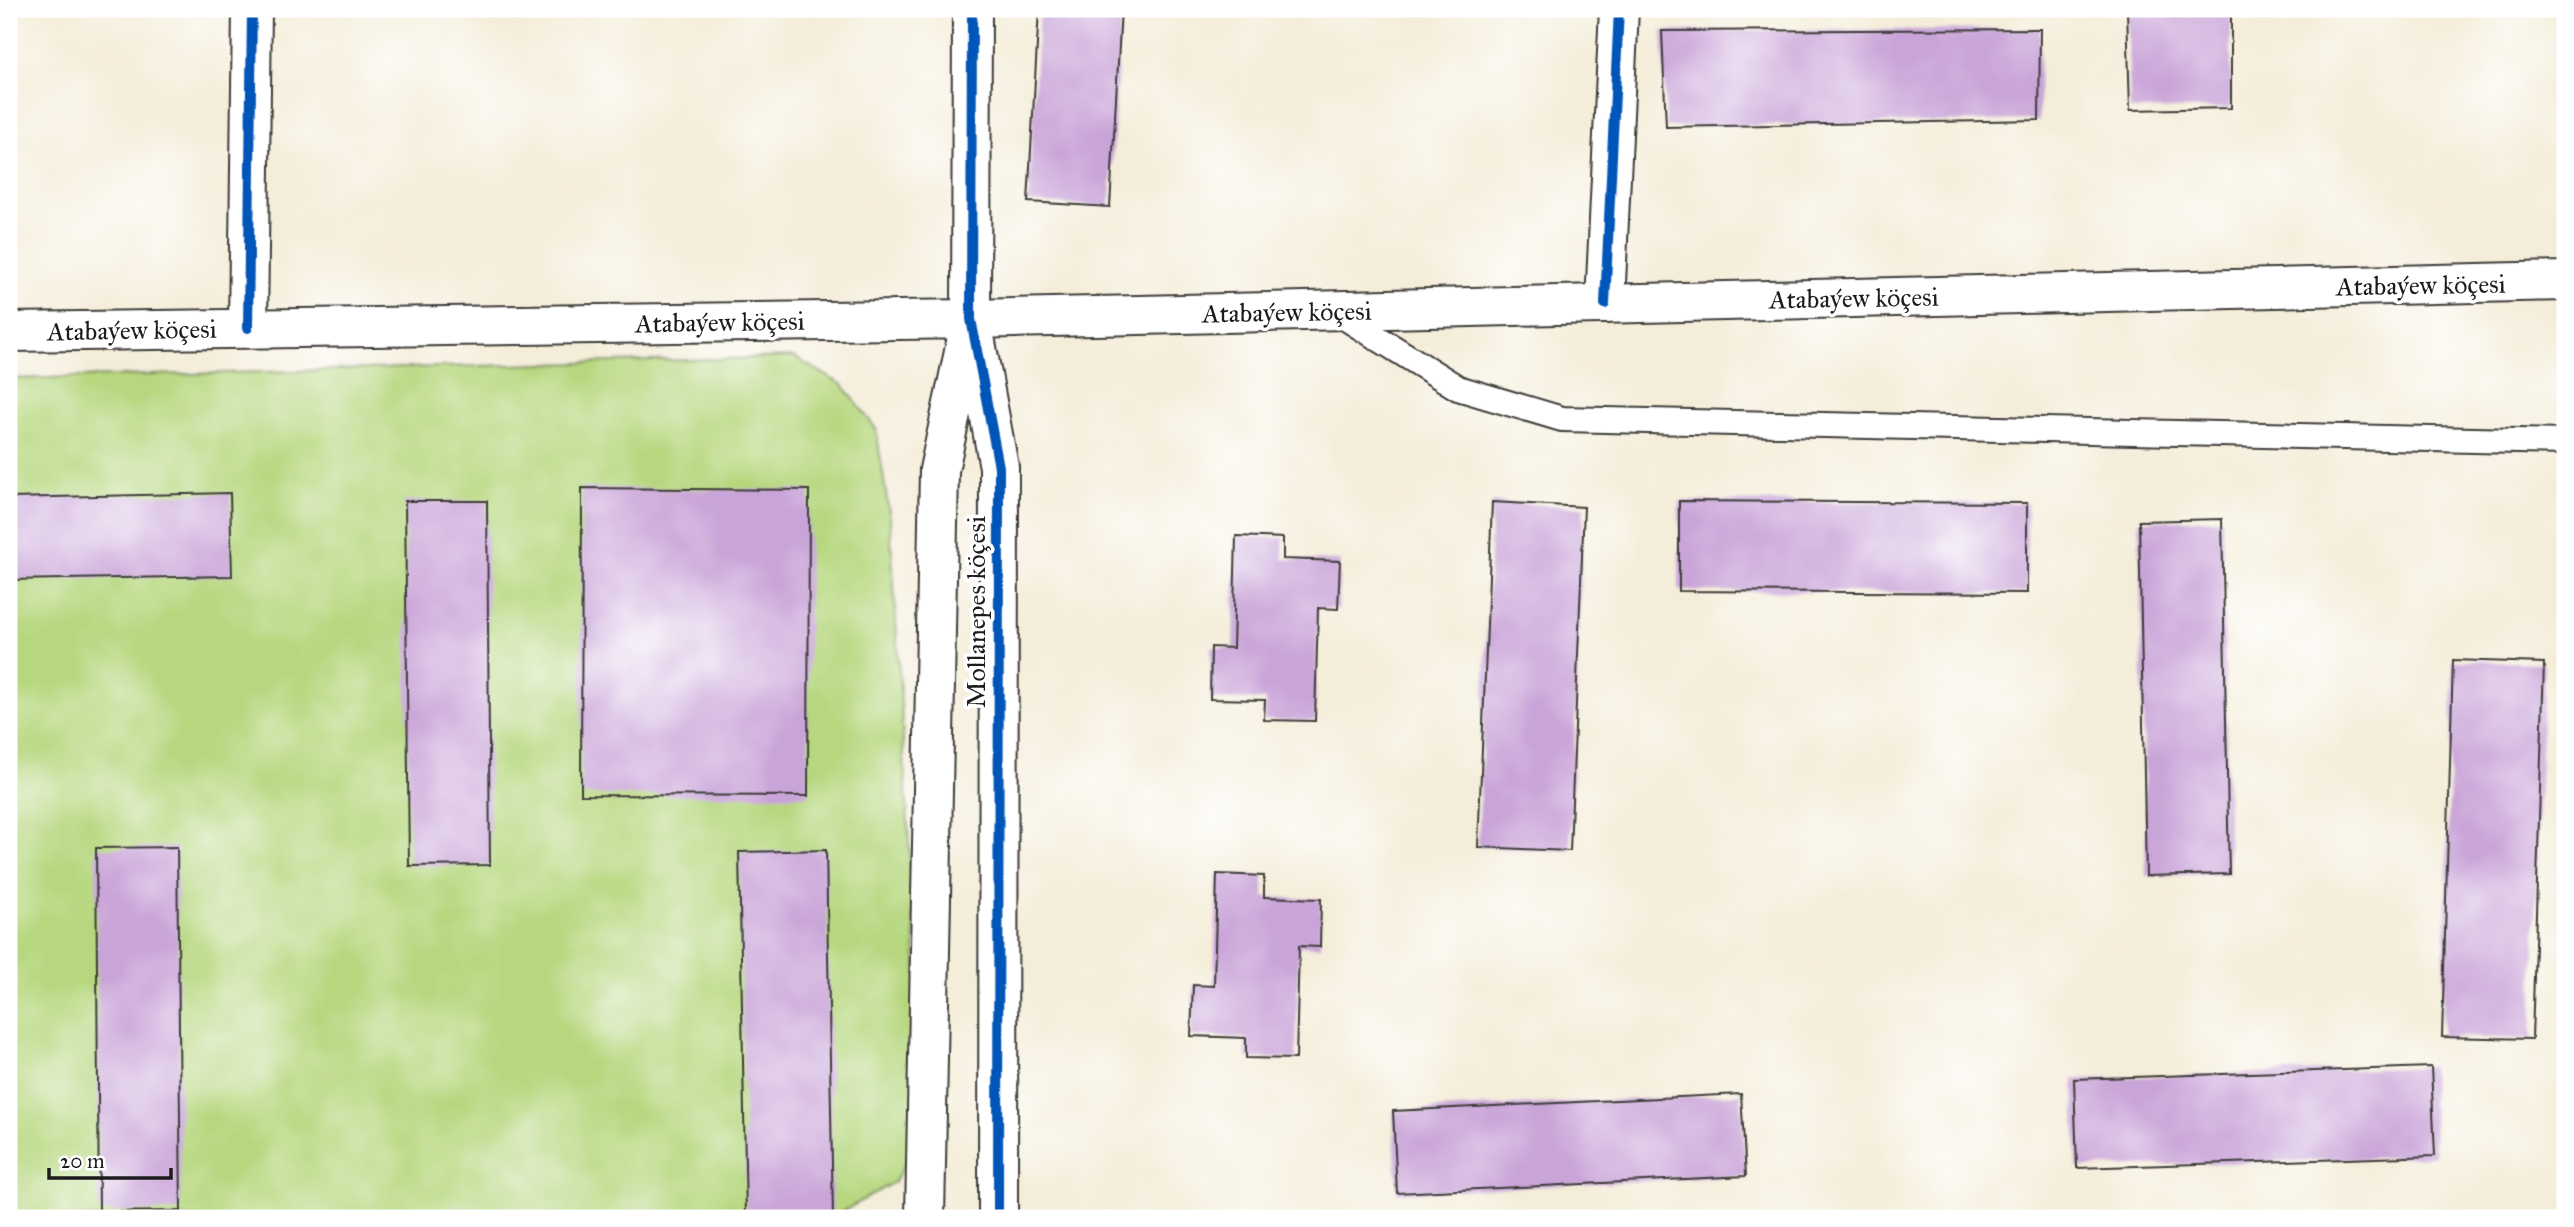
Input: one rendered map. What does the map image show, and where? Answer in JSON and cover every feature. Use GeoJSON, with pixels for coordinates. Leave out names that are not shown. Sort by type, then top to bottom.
{"type":"FeatureCollection","features":[{"type":"Feature","properties":{"kind":"street"},"geometry":{"type":"LineString","coordinates":[[248,328],[252,9]]}},
{"type":"Feature","properties":{"kind":"street","name":"Mollanepes köçesi"},"geometry":{"type":"LineString","coordinates":[[972,9],[971,319],[999,467],[998,1218]]}},
{"type":"Feature","properties":{"kind":"street"},"geometry":{"type":"LineString","coordinates":[[1605,304],[1619,9]]}},
{"type":"Feature","properties":{"kind":"street","name":"Atabaýew köçesi"},"geometry":{"type":"LineString","coordinates":[[9,332],[971,319],[2565,281]]}},
{"type":"Feature","properties":{"kind":"street","name":"Mollanepes köçesi"},"geometry":{"type":"LineString","coordinates":[[925,1218],[939,470],[971,319]]}},
{"type":"Feature","properties":{"kind":"lane"},"geometry":{"type":"LineString","coordinates":[[1334,311],[1458,388],[1562,419],[2565,442]]}},
{"type":"Feature","properties":{"kind":"green space"},"geometry":{"type":"Polygon","coordinates":[[[794,357],[843,385],[876,429],[890,519],[926,1129],[894,1182],[833,1217],[9,1218],[9,379],[794,357]]]}},
{"type":"Feature","properties":{"kind":"building"},"geometry":{"type":"Polygon","coordinates":[[[1039,9],[1121,9],[1110,207],[1028,202],[1039,9]]]}},
{"type":"Feature","properties":{"kind":"building"},"geometry":{"type":"Polygon","coordinates":[[[2127,9],[2231,9],[2231,108],[2130,110],[2127,9]]]}},
{"type":"Feature","properties":{"kind":"building"},"geometry":{"type":"Polygon","coordinates":[[[2040,29],[2039,120],[1666,127],[1662,31],[2040,29]]]}},
{"type":"Feature","properties":{"kind":"building"},"geometry":{"type":"Polygon","coordinates":[[[582,488],[809,490],[808,796],[581,795],[582,488]]]}},
{"type":"Feature","properties":{"kind":"building"},"geometry":{"type":"Polygon","coordinates":[[[230,493],[232,576],[9,580],[9,498],[230,493]]]}},
{"type":"Feature","properties":{"kind":"building"},"geometry":{"type":"Polygon","coordinates":[[[405,501],[487,501],[490,865],[409,866],[405,501]]]}},
{"type":"Feature","properties":{"kind":"building"},"geometry":{"type":"Polygon","coordinates":[[[1679,501],[2027,503],[2027,593],[1679,591],[1679,501]]]}},
{"type":"Feature","properties":{"kind":"building"},"geometry":{"type":"Polygon","coordinates":[[[1492,502],[1584,507],[1570,851],[1478,847],[1492,502]]]}},
{"type":"Feature","properties":{"kind":"building"},"geometry":{"type":"Polygon","coordinates":[[[2222,519],[2229,874],[2146,876],[2139,521],[2222,519]]]}},
{"type":"Feature","properties":{"kind":"building"},"geometry":{"type":"Polygon","coordinates":[[[1236,536],[1283,538],[1283,559],[1340,561],[1338,609],[1318,608],[1315,721],[1264,720],[1265,700],[1210,699],[1211,647],[1233,648],[1236,536]]]}},
{"type":"Feature","properties":{"kind":"building"},"geometry":{"type":"Polygon","coordinates":[[[2453,660],[2544,663],[2532,1039],[2442,1037],[2453,660]]]}},
{"type":"Feature","properties":{"kind":"building"},"geometry":{"type":"Polygon","coordinates":[[[177,847],[181,1211],[99,1212],[96,848],[177,847]]]}},
{"type":"Feature","properties":{"kind":"building"},"geometry":{"type":"Polygon","coordinates":[[[826,850],[833,1217],[746,1218],[739,852],[826,850]]]}},
{"type":"Feature","properties":{"kind":"building"},"geometry":{"type":"Polygon","coordinates":[[[1217,874],[1264,876],[1264,897],[1321,899],[1320,947],[1299,946],[1296,1059],[1246,1058],[1246,1038],[1191,1036],[1193,985],[1214,986],[1217,874]]]}},
{"type":"Feature","properties":{"kind":"building"},"geometry":{"type":"Polygon","coordinates":[[[2431,1067],[2435,1156],[2077,1168],[2074,1079],[2431,1067]]]}},
{"type":"Feature","properties":{"kind":"building"},"geometry":{"type":"Polygon","coordinates":[[[1741,1094],[1746,1176],[1397,1193],[1393,1111],[1741,1094]]]}},
{"type":"Feature","properties":{"kind":"cycle path"},"geometry":{"type":"LineString","coordinates":[[248,328],[252,9]]}},
{"type":"Feature","properties":{"kind":"cycle path"},"geometry":{"type":"LineString","coordinates":[[972,9],[971,319],[999,467],[998,1218]]}},
{"type":"Feature","properties":{"kind":"cycle path"},"geometry":{"type":"LineString","coordinates":[[1605,304],[1619,9]]}}]}
